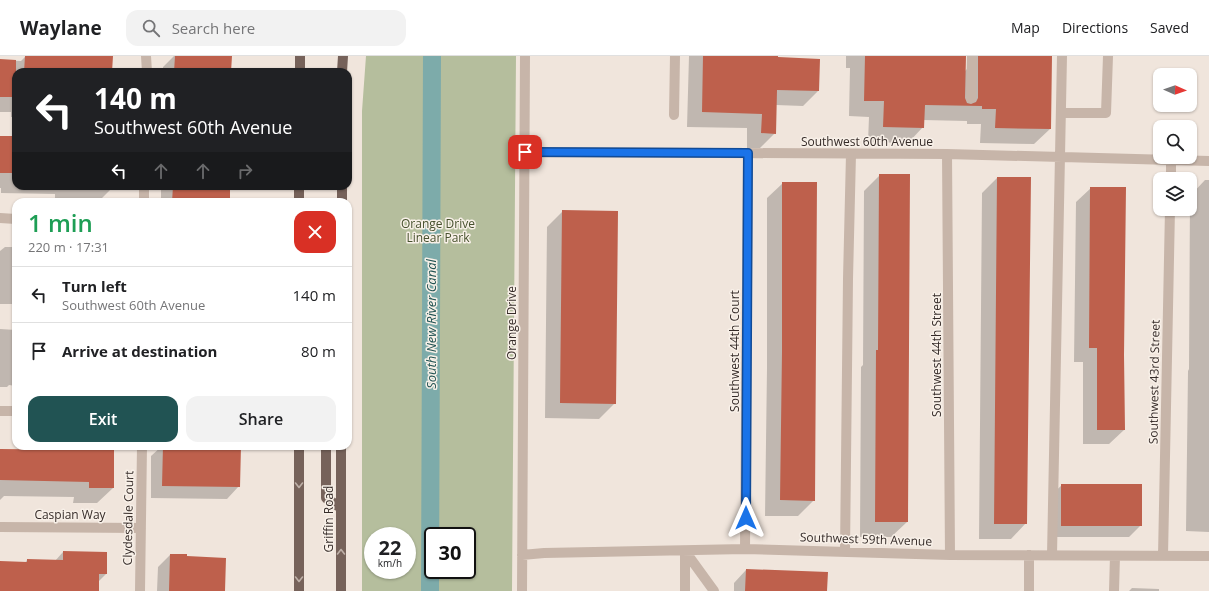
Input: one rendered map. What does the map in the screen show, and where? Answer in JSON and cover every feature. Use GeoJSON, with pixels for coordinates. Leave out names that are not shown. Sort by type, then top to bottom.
{"type":"FeatureCollection","features":[{"type":"Feature","properties":{"kind":"main road"},"geometry":{"type":"LineString","coordinates":[[300,56],[300,68]]}},
{"type":"Feature","properties":{"kind":"main road"},"geometry":{"type":"LineString","coordinates":[[342,68],[343,56]]}},
{"type":"Feature","properties":{"kind":"main road"},"geometry":{"type":"LineString","coordinates":[[299,450],[299,591]]}},
{"type":"Feature","properties":{"kind":"main road"},"geometry":{"type":"LineString","coordinates":[[326,450],[326,498],[341,508]]}},
{"type":"Feature","properties":{"kind":"main road","name":"Griffin Road"},"geometry":{"type":"LineString","coordinates":[[341,450],[341,591]]}},
{"type":"Feature","properties":{"kind":"street"},"geometry":{"type":"LineString","coordinates":[[146,56],[147,68]]}},
{"type":"Feature","properties":{"kind":"street","name":"Orange Drive"},"geometry":{"type":"LineString","coordinates":[[522,591],[525,56]]}},
{"type":"Feature","properties":{"kind":"street"},"geometry":{"type":"LineString","coordinates":[[674,115],[675,56]]}},
{"type":"Feature","properties":{"kind":"street"},"geometry":{"type":"LineString","coordinates":[[971,98],[972,56]]}},
{"type":"Feature","properties":{"kind":"street"},"geometry":{"type":"LineString","coordinates":[[1052,555],[1062,56]]}},
{"type":"Feature","properties":{"kind":"street"},"geometry":{"type":"LineString","coordinates":[[1061,113],[1106,113],[1108,56]]}},
{"type":"Feature","properties":{"kind":"street","name":"Southwest 60th Avenue"},"geometry":{"type":"LineString","coordinates":[[525,152],[947,154],[1153,161]]}},
{"type":"Feature","properties":{"kind":"street","name":"Southwest 44th Court"},"geometry":{"type":"LineString","coordinates":[[746,549],[748,153]]}},
{"type":"Feature","properties":{"kind":"street"},"geometry":{"type":"LineString","coordinates":[[845,552],[851,154]]}},
{"type":"Feature","properties":{"kind":"street","name":"Southwest 44th Street"},"geometry":{"type":"LineString","coordinates":[[947,154],[950,555]]}},
{"type":"Feature","properties":{"kind":"street","name":"Southwest 60th Avenue"},"geometry":{"type":"LineString","coordinates":[[1197,162],[1209,162]]}},
{"type":"Feature","properties":{"kind":"street","name":"Southwest 43rd Street"},"geometry":{"type":"LineString","coordinates":[[1163,556],[1170,216]]}},
{"type":"Feature","properties":{"kind":"street"},"geometry":{"type":"LineString","coordinates":[[0,218],[12,218]]}},
{"type":"Feature","properties":{"kind":"street"},"geometry":{"type":"LineString","coordinates":[[0,411],[12,411]]}},
{"type":"Feature","properties":{"kind":"street","name":"Clydesdale Court"},"geometry":{"type":"LineString","coordinates":[[140,591],[142,450]]}},
{"type":"Feature","properties":{"kind":"street","name":"Caspian Way"},"geometry":{"type":"LineString","coordinates":[[0,527],[141,528]]}},
{"type":"Feature","properties":{"kind":"street","name":"Southwest 59th Avenue"},"geometry":{"type":"LineString","coordinates":[[522,555],[551,553],[746,549],[950,555],[1209,556]]}},
{"type":"Feature","properties":{"kind":"street"},"geometry":{"type":"LineString","coordinates":[[685,551],[685,591]]}},
{"type":"Feature","properties":{"kind":"street"},"geometry":{"type":"LineString","coordinates":[[685,551],[714,591]]}},
{"type":"Feature","properties":{"kind":"street"},"geometry":{"type":"LineString","coordinates":[[1029,555],[1029,591]]}},
{"type":"Feature","properties":{"kind":"street"},"geometry":{"type":"LineString","coordinates":[[1114,591],[1115,556]]}},
{"type":"Feature","properties":{"kind":"green space","name":"Orange Drive Linear Park"},"geometry":{"type":"Polygon","coordinates":[[[366,56],[516,56],[512,591],[362,591],[362,111],[366,56]]]}},
{"type":"Feature","properties":{"kind":"building"},"geometry":{"type":"Polygon","coordinates":[[[25,56],[113,56],[112,68],[24,68],[25,56]]]}},
{"type":"Feature","properties":{"kind":"building"},"geometry":{"type":"Polygon","coordinates":[[[175,56],[232,56],[231,68],[174,68],[175,56]]]}},
{"type":"Feature","properties":{"kind":"building"},"geometry":{"type":"Polygon","coordinates":[[[703,56],[778,56],[820,59],[819,91],[777,90],[776,134],[761,133],[762,114],[702,112],[703,56]]]}},
{"type":"Feature","properties":{"kind":"building"},"geometry":{"type":"Polygon","coordinates":[[[865,56],[966,56],[965,98],[967,103],[971,104],[976,102],[978,98],[978,56],[1052,56],[1051,129],[995,128],[996,109],[982,109],[982,106],[925,105],[924,128],[883,127],[884,101],[864,101],[865,56]]]}},
{"type":"Feature","properties":{"kind":"building"},"geometry":{"type":"Polygon","coordinates":[[[0,59],[16,60],[16,68],[12,68],[12,97],[0,97],[0,59]]]}},
{"type":"Feature","properties":{"kind":"building"},"geometry":{"type":"Polygon","coordinates":[[[0,136],[12,136],[12,173],[0,173],[0,136]]]}},
{"type":"Feature","properties":{"kind":"building"},"geometry":{"type":"Polygon","coordinates":[[[879,174],[910,174],[908,522],[875,522],[879,174]]]}},
{"type":"Feature","properties":{"kind":"building"},"geometry":{"type":"Polygon","coordinates":[[[997,177],[1031,177],[1027,524],[994,524],[997,177]]]}},
{"type":"Feature","properties":{"kind":"building"},"geometry":{"type":"Polygon","coordinates":[[[782,182],[817,182],[815,501],[780,500],[782,182]]]}},
{"type":"Feature","properties":{"kind":"building"},"geometry":{"type":"Polygon","coordinates":[[[1090,187],[1126,187],[1124,355],[1125,430],[1097,430],[1097,348],[1089,348],[1090,187]]]}},
{"type":"Feature","properties":{"kind":"building"},"geometry":{"type":"Polygon","coordinates":[[[173,190],[230,190],[230,198],[172,198],[173,190]]]}},
{"type":"Feature","properties":{"kind":"building"},"geometry":{"type":"Polygon","coordinates":[[[562,210],[618,211],[616,404],[560,403],[562,210]]]}},
{"type":"Feature","properties":{"kind":"building"},"geometry":{"type":"Polygon","coordinates":[[[0,449],[114,450],[114,488],[89,488],[89,482],[0,480],[0,449]]]}},
{"type":"Feature","properties":{"kind":"building"},"geometry":{"type":"Polygon","coordinates":[[[163,450],[241,450],[240,487],[162,486],[163,450]]]}},
{"type":"Feature","properties":{"kind":"building"},"geometry":{"type":"Polygon","coordinates":[[[1061,484],[1142,484],[1142,526],[1061,526],[1061,484]]]}},
{"type":"Feature","properties":{"kind":"building"},"geometry":{"type":"Polygon","coordinates":[[[63,551],[107,552],[107,574],[99,574],[99,591],[0,591],[0,561],[27,562],[27,559],[63,560],[63,551]]]}},
{"type":"Feature","properties":{"kind":"building"},"geometry":{"type":"Polygon","coordinates":[[[170,554],[187,554],[187,556],[226,558],[225,591],[169,591],[170,554]]]}},
{"type":"Feature","properties":{"kind":"building"},"geometry":{"type":"Polygon","coordinates":[[[746,569],[828,572],[827,591],[745,591],[746,569]]]}},
{"type":"Feature","properties":{"kind":"waterway","name":"South New River Canal"},"geometry":{"type":"LineString","coordinates":[[430,591],[432,56]]}},
{"type":"Feature","properties":{"kind":"route"},"geometry":{"type":"LineString","coordinates":[[525,152],[748,153],[746,518]]}}]}
